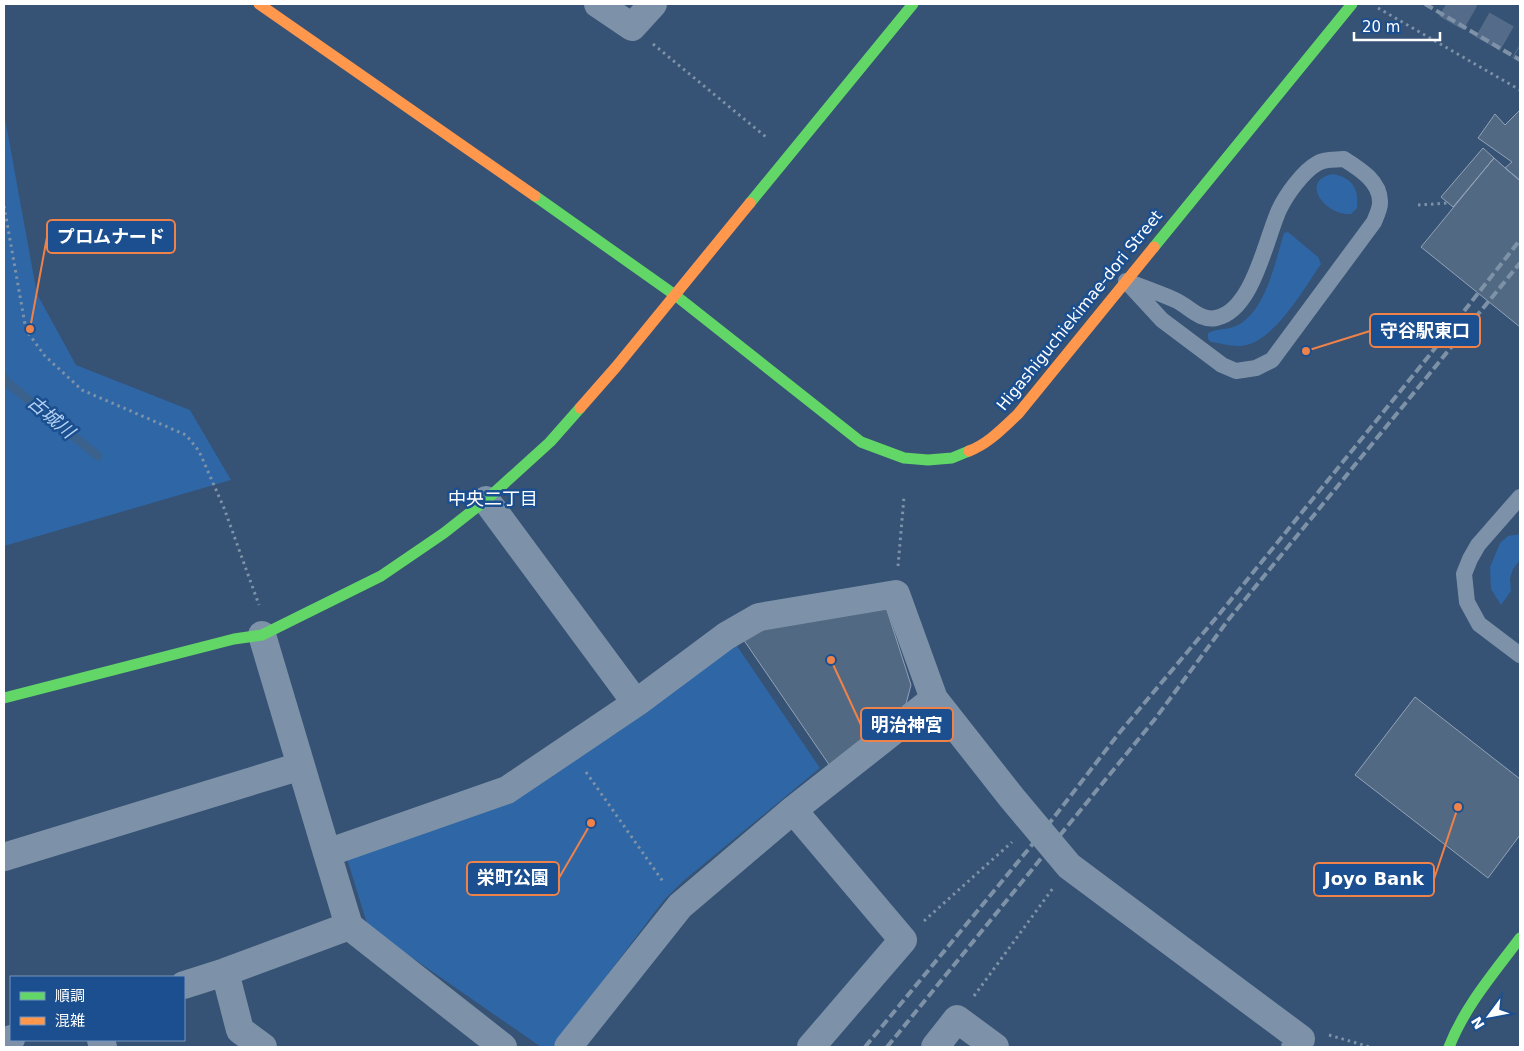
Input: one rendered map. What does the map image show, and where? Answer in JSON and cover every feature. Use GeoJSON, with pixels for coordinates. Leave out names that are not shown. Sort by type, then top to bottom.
{"type":"FeatureCollection","features":[{"type":"Feature","properties":{"kind":"street","name":"Higashiguchiekimae-dori Street"},"geometry":{"type":"LineString","coordinates":[[259,4],[675,295],[861,442],[904,458],[928,460],[952,458],[977,448],[1000,431],[1018,414],[1352,4]]}},
{"type":"Feature","properties":{"kind":"street"},"geometry":{"type":"LineString","coordinates":[[598,4],[632,27],[653,4]]}},
{"type":"Feature","properties":{"kind":"street"},"geometry":{"type":"LineString","coordinates":[[5,691],[265,633],[380,576],[444,532],[486,500],[550,442],[616,367],[913,4]]}},
{"type":"Feature","properties":{"kind":"street"},"geometry":{"type":"LineString","coordinates":[[486,500],[636,703]]}},
{"type":"Feature","properties":{"kind":"street"},"geometry":{"type":"LineString","coordinates":[[327,853],[507,790],[636,703],[726,636],[759,617],[896,594],[934,699],[1069,866],[1298,1043]]}},
{"type":"Feature","properties":{"kind":"street"},"geometry":{"type":"LineString","coordinates":[[265,633],[301,766],[349,926],[503,1047]]}},
{"type":"Feature","properties":{"kind":"street"},"geometry":{"type":"LineString","coordinates":[[568,1047],[680,906],[793,810],[934,699]]}},
{"type":"Feature","properties":{"kind":"street"},"geometry":{"type":"LineString","coordinates":[[4,857],[301,766]]}},
{"type":"Feature","properties":{"kind":"street"},"geometry":{"type":"LineString","coordinates":[[793,810],[903,940],[811,1047]]}},
{"type":"Feature","properties":{"kind":"street"},"geometry":{"type":"LineString","coordinates":[[185,984],[224,972],[349,926]]}},
{"type":"Feature","properties":{"kind":"street"},"geometry":{"type":"LineString","coordinates":[[1449,1047],[1453,1034],[1471,1005],[1520,938]]}},
{"type":"Feature","properties":{"kind":"street"},"geometry":{"type":"LineString","coordinates":[[224,972],[240,1030],[263,1047]]}},
{"type":"Feature","properties":{"kind":"street"},"geometry":{"type":"LineString","coordinates":[[935,1047],[957,1019],[995,1047]]}},
{"type":"Feature","properties":{"kind":"lane"},"geometry":{"type":"LineString","coordinates":[[1344,159],[1361,170],[1376,185],[1380,204],[1374,222],[1272,360],[1256,368],[1236,371],[1222,365],[1162,320],[1126,280],[1178,301],[1190,311],[1205,317],[1216,318],[1227,313],[1240,302],[1253,282],[1280,209],[1298,180],[1318,162],[1344,159]]}},
{"type":"Feature","properties":{"kind":"lane"},"geometry":{"type":"LineString","coordinates":[[1520,497],[1514,514],[1478,545],[1464,574],[1467,602],[1479,624],[1520,655]]}},
{"type":"Feature","properties":{"kind":"path"},"geometry":{"type":"LineString","coordinates":[[1371,4],[1520,90]]}},
{"type":"Feature","properties":{"kind":"path"},"geometry":{"type":"LineString","coordinates":[[632,27],[766,137]]}},
{"type":"Feature","properties":{"kind":"path"},"geometry":{"type":"LineString","coordinates":[[1418,205],[1448,203]]}},
{"type":"Feature","properties":{"kind":"path"},"geometry":{"type":"LineString","coordinates":[[4,206],[26,330],[45,356],[82,390],[186,435],[198,451],[224,508],[265,633]]}},
{"type":"Feature","properties":{"kind":"path"},"geometry":{"type":"LineString","coordinates":[[896,594],[904,497]]}},
{"type":"Feature","properties":{"kind":"path"},"geometry":{"type":"LineString","coordinates":[[569,748],[680,906]]}},
{"type":"Feature","properties":{"kind":"path"},"geometry":{"type":"LineString","coordinates":[[903,940],[1033,823]]}},
{"type":"Feature","properties":{"kind":"path"},"geometry":{"type":"LineString","coordinates":[[957,1019],[1069,866]]}},
{"type":"Feature","properties":{"kind":"path"},"geometry":{"type":"LineString","coordinates":[[1298,1043],[1327,1034],[1370,1047]]}},
{"type":"Feature","properties":{"kind":"shaded area"},"geometry":{"type":"Polygon","coordinates":[[[4,113],[37,294],[76,365],[190,410],[231,480],[4,546],[4,113]]]}},
{"type":"Feature","properties":{"kind":"shaded area"},"geometry":{"type":"Polygon","coordinates":[[[1333,174],[1345,178],[1356,190],[1357,208],[1351,214],[1333,210],[1320,197],[1317,190],[1318,183],[1323,178],[1333,174]]]}},
{"type":"Feature","properties":{"kind":"shaded area"},"geometry":{"type":"Polygon","coordinates":[[[1288,232],[1318,257],[1321,264],[1296,301],[1275,327],[1251,344],[1235,346],[1211,342],[1208,339],[1208,333],[1238,325],[1248,318],[1256,308],[1268,284],[1284,233],[1288,232]]]}},
{"type":"Feature","properties":{"kind":"shaded area"},"geometry":{"type":"Polygon","coordinates":[[[1520,534],[1520,560],[1513,569],[1510,578],[1511,591],[1501,605],[1491,589],[1490,567],[1500,543],[1508,536],[1520,534]]]}},
{"type":"Feature","properties":{"kind":"shaded area"},"geometry":{"type":"Polygon","coordinates":[[[735,643],[820,768],[682,882],[664,900],[553,1047],[541,1047],[368,927],[345,852],[511,794],[735,643]]]}},
{"type":"Feature","properties":{"kind":"building"},"geometry":{"type":"Polygon","coordinates":[[[1520,110],[1520,180],[1505,168],[1512,162],[1478,138],[1495,114],[1505,125],[1520,110]]]}},
{"type":"Feature","properties":{"kind":"building"},"geometry":{"type":"Polygon","coordinates":[[[1483,148],[1494,158],[1453,207],[1441,197],[1483,148]]]}},
{"type":"Feature","properties":{"kind":"building"},"geometry":{"type":"Polygon","coordinates":[[[1494,158],[1520,181],[1520,327],[1421,247],[1494,158]]]}},
{"type":"Feature","properties":{"kind":"building"},"geometry":{"type":"Polygon","coordinates":[[[867,601],[887,610],[911,685],[906,704],[830,766],[741,636],[867,601]]]}},
{"type":"Feature","properties":{"kind":"building"},"geometry":{"type":"Polygon","coordinates":[[[1415,697],[1520,779],[1520,835],[1488,878],[1355,775],[1415,697]]]}},
{"type":"Feature","properties":{"kind":"waterway","name":"古城川"},"geometry":{"type":"LineString","coordinates":[[4,378],[4,380],[98,456]]}},
{"type":"Feature","properties":{"kind":"tunnel"},"geometry":{"type":"LineString","coordinates":[[1446,4],[1520,46]]}},
{"type":"Feature","properties":{"kind":"railway"},"geometry":{"type":"LineString","coordinates":[[1425,4],[1520,60]]}},
{"type":"Feature","properties":{"kind":"railway"},"geometry":{"type":"LineString","coordinates":[[865,1047],[1041,834],[1120,732],[1221,612],[1428,357],[1520,240]]}},
{"type":"Feature","properties":{"kind":"railway"},"geometry":{"type":"LineString","coordinates":[[887,1047],[1155,719],[1229,619],[1520,263]]}},
{"type":"Feature","properties":{"kind":"traffic: fast"},"geometry":{"type":"LineString","coordinates":[[750,203],[913,4]]}},
{"type":"Feature","properties":{"kind":"traffic: fast"},"geometry":{"type":"LineString","coordinates":[[1154,247],[1352,4]]}},
{"type":"Feature","properties":{"kind":"traffic: fast"},"geometry":{"type":"LineString","coordinates":[[535,196],[675,295],[861,442],[904,458],[928,460],[952,458],[969,451]]}},
{"type":"Feature","properties":{"kind":"traffic: fast"},"geometry":{"type":"LineString","coordinates":[[4,698],[234,639],[262,635],[381,576],[444,533],[486,500],[550,442],[580,408]]}},
{"type":"Feature","properties":{"kind":"traffic: fast"},"geometry":{"type":"LineString","coordinates":[[1449,1047],[1472,1004],[1520,938]]}},
{"type":"Feature","properties":{"kind":"traffic: slow"},"geometry":{"type":"LineString","coordinates":[[259,4],[535,196]]}},
{"type":"Feature","properties":{"kind":"traffic: slow"},"geometry":{"type":"LineString","coordinates":[[580,408],[616,367],[750,203]]}},
{"type":"Feature","properties":{"kind":"traffic: slow"},"geometry":{"type":"LineString","coordinates":[[969,451],[989,440],[1018,414],[1154,247]]}},
{"type":"Feature","properties":{"kind":"place","name":"プロムナード"},"geometry":{"type":"Point","coordinates":[30,329]}},
{"type":"Feature","properties":{"kind":"place","name":"守谷駅東口"},"geometry":{"type":"Point","coordinates":[1306,351]}},
{"type":"Feature","properties":{"kind":"place","name":"明治神宮"},"geometry":{"type":"Point","coordinates":[831,660]}},
{"type":"Feature","properties":{"kind":"place","name":"Joyo Bank"},"geometry":{"type":"Point","coordinates":[1458,807]}},
{"type":"Feature","properties":{"kind":"place","name":"栄町公園"},"geometry":{"type":"Point","coordinates":[591,823]}},
{"type":"Feature","properties":{"kind":"district","name":"中央二丁目"},"geometry":{"type":"Point","coordinates":[493,499]}}]}
